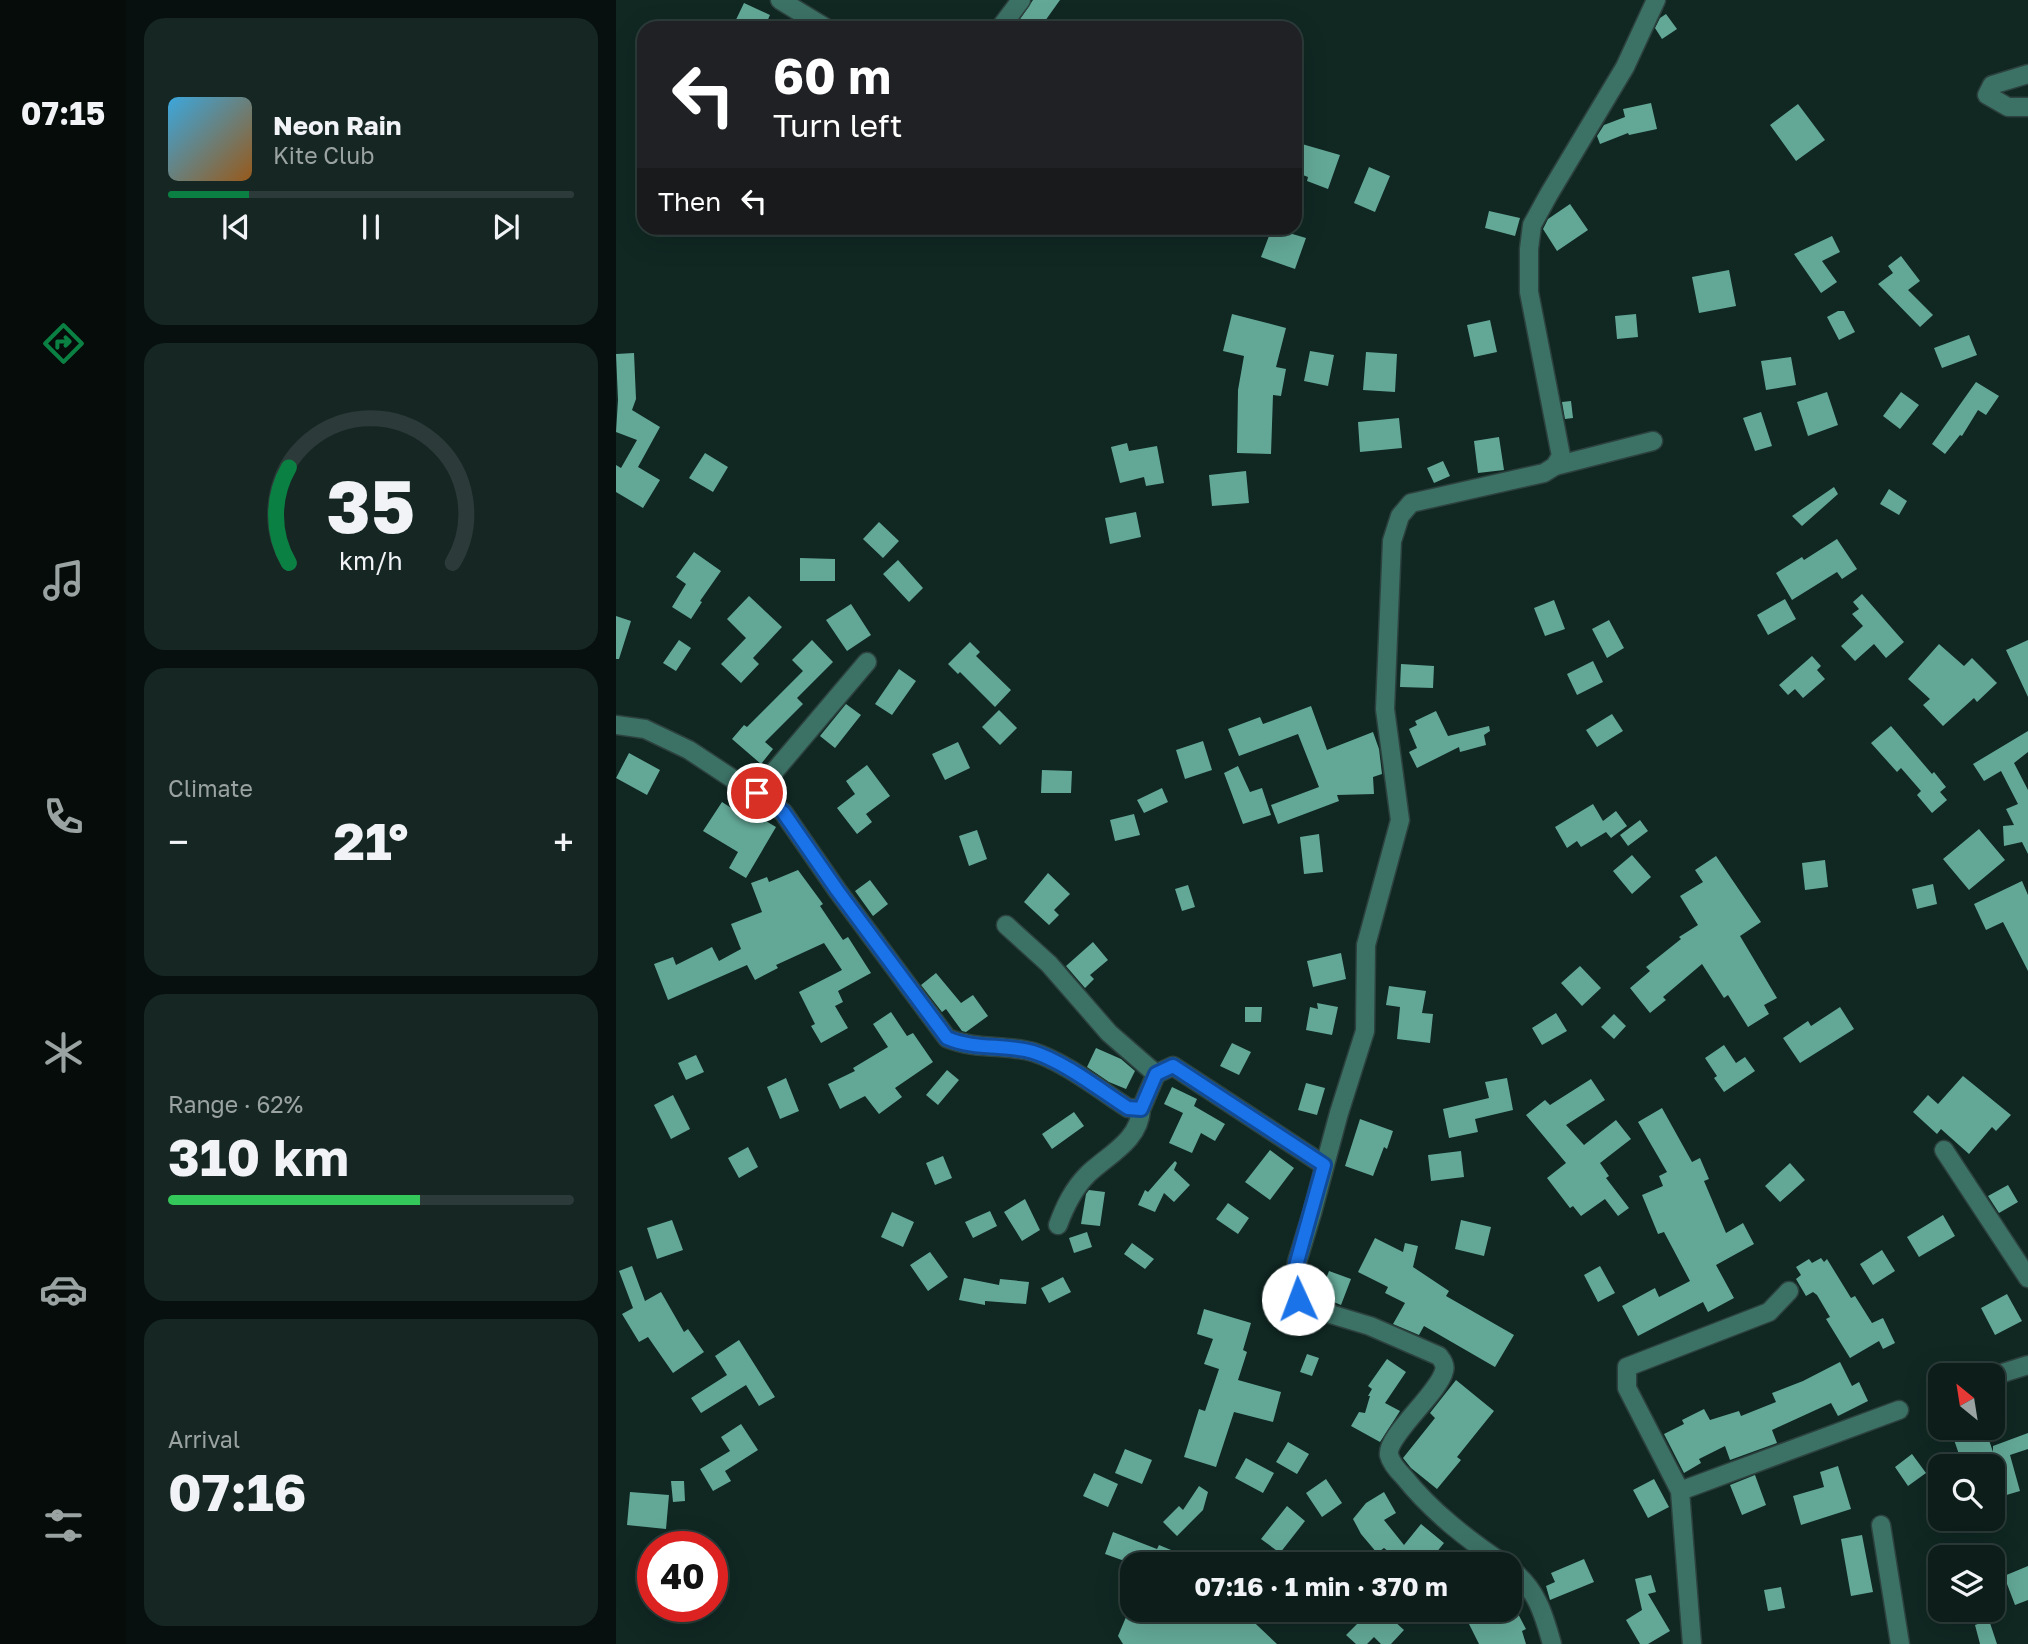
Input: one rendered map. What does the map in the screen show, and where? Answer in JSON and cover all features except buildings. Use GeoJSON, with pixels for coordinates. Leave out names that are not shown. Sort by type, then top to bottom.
{"type":"FeatureCollection","features":[{"type":"Feature","properties":{"kind":"street"},"geometry":{"type":"LineString","coordinates":[[1005,21],[1021,0]]}},
{"type":"Feature","properties":{"kind":"street"},"geometry":{"type":"LineString","coordinates":[[1555,466],[1561,456],[1529,292],[1532,225],[1625,67],[1657,0]]}},
{"type":"Feature","properties":{"kind":"street"},"geometry":{"type":"LineString","coordinates":[[786,1],[816,21]]}},
{"type":"Feature","properties":{"kind":"street"},"geometry":{"type":"LineString","coordinates":[[2028,75],[1992,85],[1987,95],[2008,107],[2028,107]]}},
{"type":"Feature","properties":{"kind":"street"},"geometry":{"type":"LineString","coordinates":[[1486,1552],[1421,1499],[1389,1456],[1392,1442],[1445,1370],[1439,1356],[1370,1326],[1307,1307],[1298,1299],[1295,1281],[1297,1262],[1324,1165],[1365,1031],[1366,945],[1401,820],[1385,709],[1392,541],[1400,516],[1411,503],[1544,473],[1555,466],[1653,441]]}},
{"type":"Feature","properties":{"kind":"street"},"geometry":{"type":"LineString","coordinates":[[757,793],[867,662]]}},
{"type":"Feature","properties":{"kind":"street"},"geometry":{"type":"LineString","coordinates":[[616,725],[645,729],[689,750],[783,812],[947,1038],[961,1044],[1033,1052],[1058,1063],[1128,1108],[1141,1109]]}},
{"type":"Feature","properties":{"kind":"street"},"geometry":{"type":"LineString","coordinates":[[1006,925],[1049,964],[1109,1032],[1156,1074]]}},
{"type":"Feature","properties":{"kind":"street"},"geometry":{"type":"LineString","coordinates":[[1058,1225],[1067,1200],[1087,1175],[1126,1142],[1141,1123],[1141,1109],[1156,1074],[1173,1066],[1324,1165]]}},
{"type":"Feature","properties":{"kind":"street"},"geometry":{"type":"LineString","coordinates":[[1944,1150],[2028,1278]]}},
{"type":"Feature","properties":{"kind":"street"},"geometry":{"type":"LineString","coordinates":[[1692,1644],[1680,1491],[1627,1388],[1628,1367],[1769,1312],[1788,1291]]}},
{"type":"Feature","properties":{"kind":"street"},"geometry":{"type":"LineString","coordinates":[[2006,1372],[2028,1365]]}},
{"type":"Feature","properties":{"kind":"street"},"geometry":{"type":"LineString","coordinates":[[1680,1491],[1899,1410]]}},
{"type":"Feature","properties":{"kind":"street"},"geometry":{"type":"LineString","coordinates":[[1881,1525],[1900,1644]]}},
{"type":"Feature","properties":{"kind":"street"},"geometry":{"type":"LineString","coordinates":[[1522,1578],[1535,1595],[1552,1644]]}},
{"type":"Feature","properties":{"kind":"route"},"geometry":{"type":"LineString","coordinates":[[757,793],[783,812],[916,999],[947,1038],[961,1044],[1033,1052],[1058,1063],[1128,1108],[1141,1109],[1156,1074],[1173,1066],[1324,1165],[1297,1262],[1295,1281],[1298,1299]]}}]}
